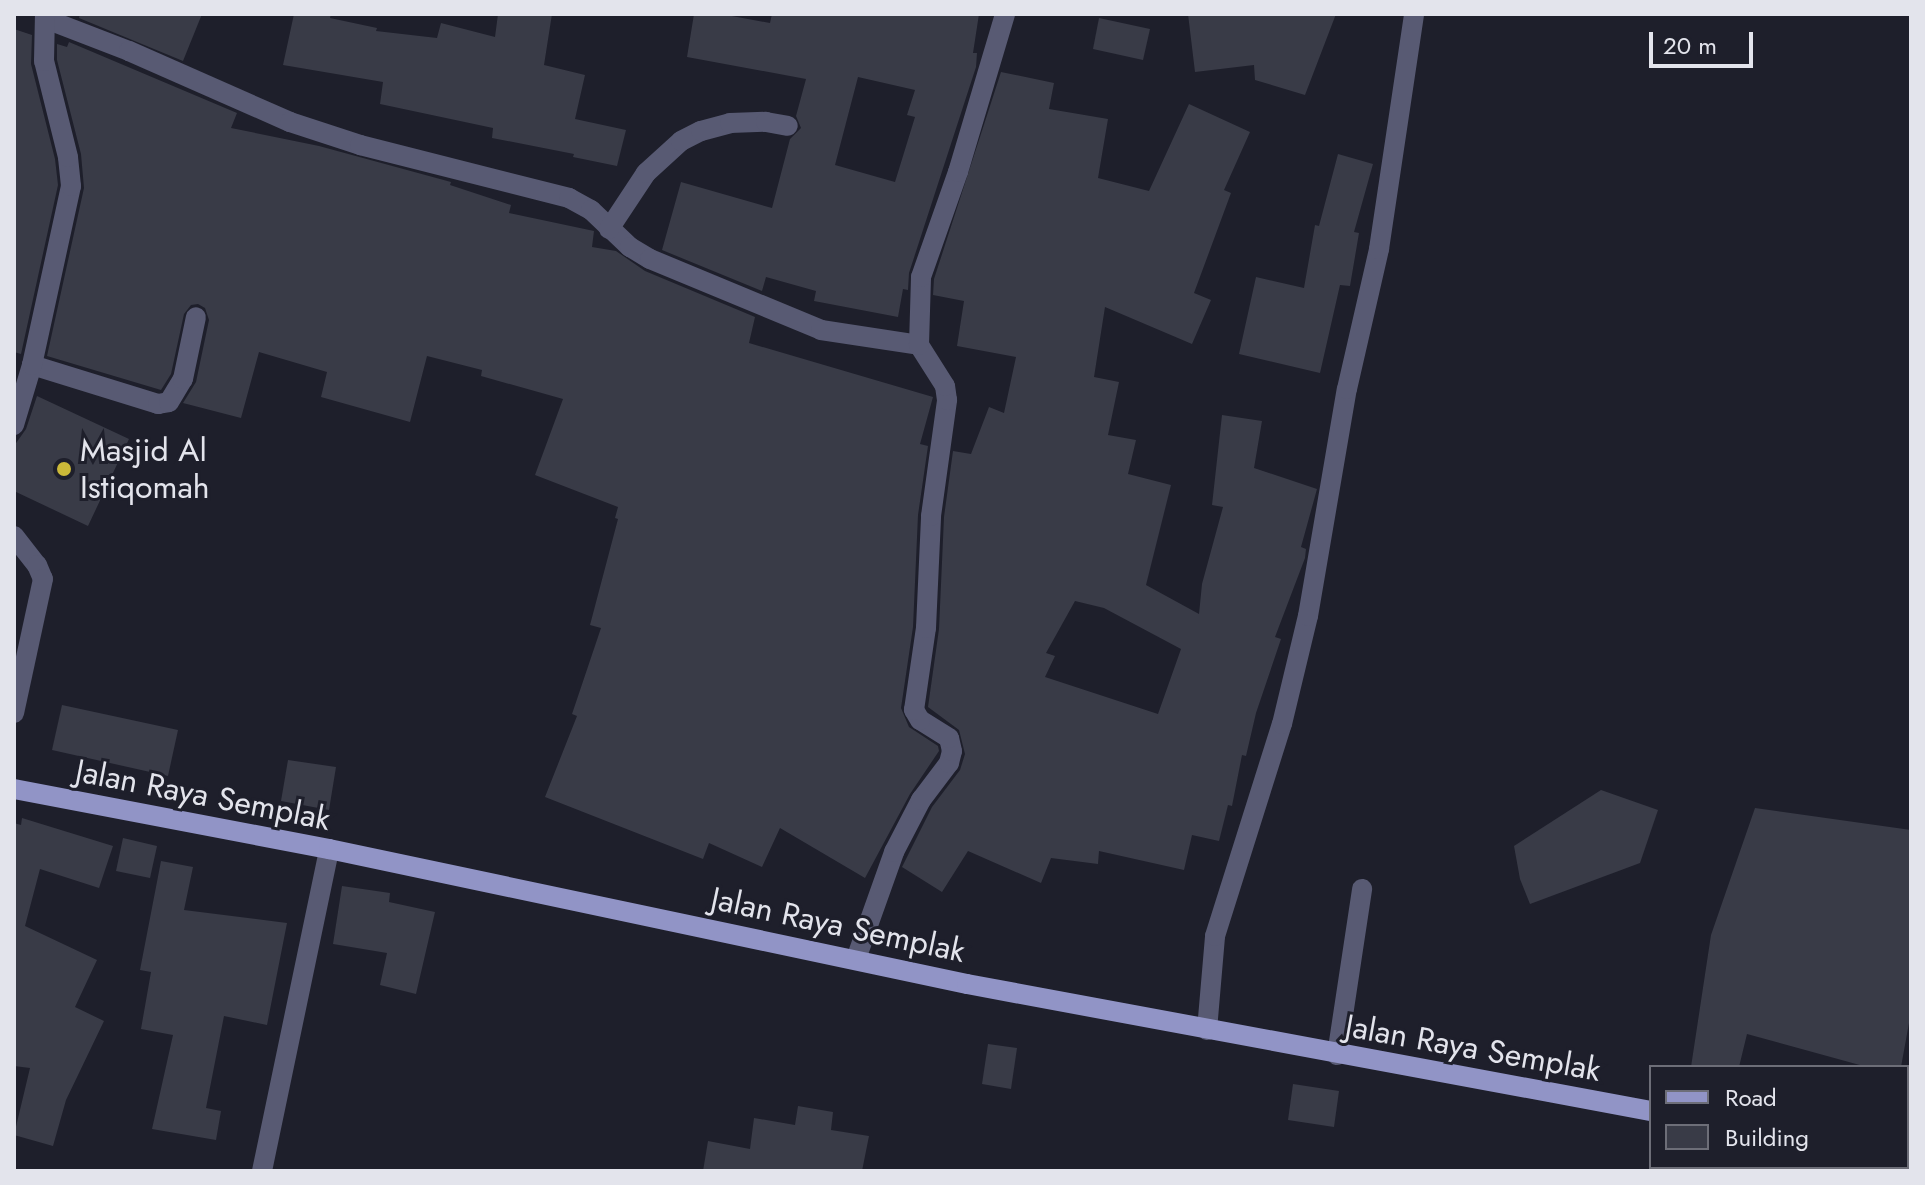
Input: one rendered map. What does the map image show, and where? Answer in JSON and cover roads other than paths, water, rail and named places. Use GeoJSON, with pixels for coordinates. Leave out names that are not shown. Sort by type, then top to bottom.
{"type":"FeatureCollection","features":[{"type":"Feature","properties":{"kind":"main road","name":"Jalan Raya Semplak"},"geometry":{"type":"LineString","coordinates":[[14,789],[329,849],[1207,1030],[1649,1111]]}},
{"type":"Feature","properties":{"kind":"street"},"geometry":{"type":"LineString","coordinates":[[856,959],[894,852],[921,800],[949,763],[952,751],[949,738],[920,720],[914,710],[926,628],[931,516],[947,400],[945,386],[919,345],[921,277],[958,172],[1005,14]]}},
{"type":"Feature","properties":{"kind":"street"},"geometry":{"type":"LineString","coordinates":[[1207,1030],[1215,936],[1282,724],[1311,601],[1347,389],[1379,249],[1414,14]]}},
{"type":"Feature","properties":{"kind":"street"},"geometry":{"type":"LineString","coordinates":[[14,425],[32,365],[71,186],[68,157],[44,61],[46,17],[129,51],[220,94],[346,141],[569,198],[591,210],[609,229],[650,259],[821,330],[919,345]]}},
{"type":"Feature","properties":{"kind":"street"},"geometry":{"type":"LineString","coordinates":[[609,229],[646,173],[681,141],[701,131],[730,123],[766,122],[788,126]]}},
{"type":"Feature","properties":{"kind":"street"},"geometry":{"type":"LineString","coordinates":[[32,365],[158,404],[169,402],[183,379],[196,317]]}},
{"type":"Feature","properties":{"kind":"street"},"geometry":{"type":"LineString","coordinates":[[14,713],[43,579],[18,547]]}},
{"type":"Feature","properties":{"kind":"street"},"geometry":{"type":"LineString","coordinates":[[262,1171],[329,849]]}},
{"type":"Feature","properties":{"kind":"street"},"geometry":{"type":"LineString","coordinates":[[1337,1055],[1362,889]]}},
{"type":"Feature","properties":{"kind":"place","name":"Masjid Al Istiqomah"},"geometry":{"type":"Point","coordinates":[64,469]}}]}
